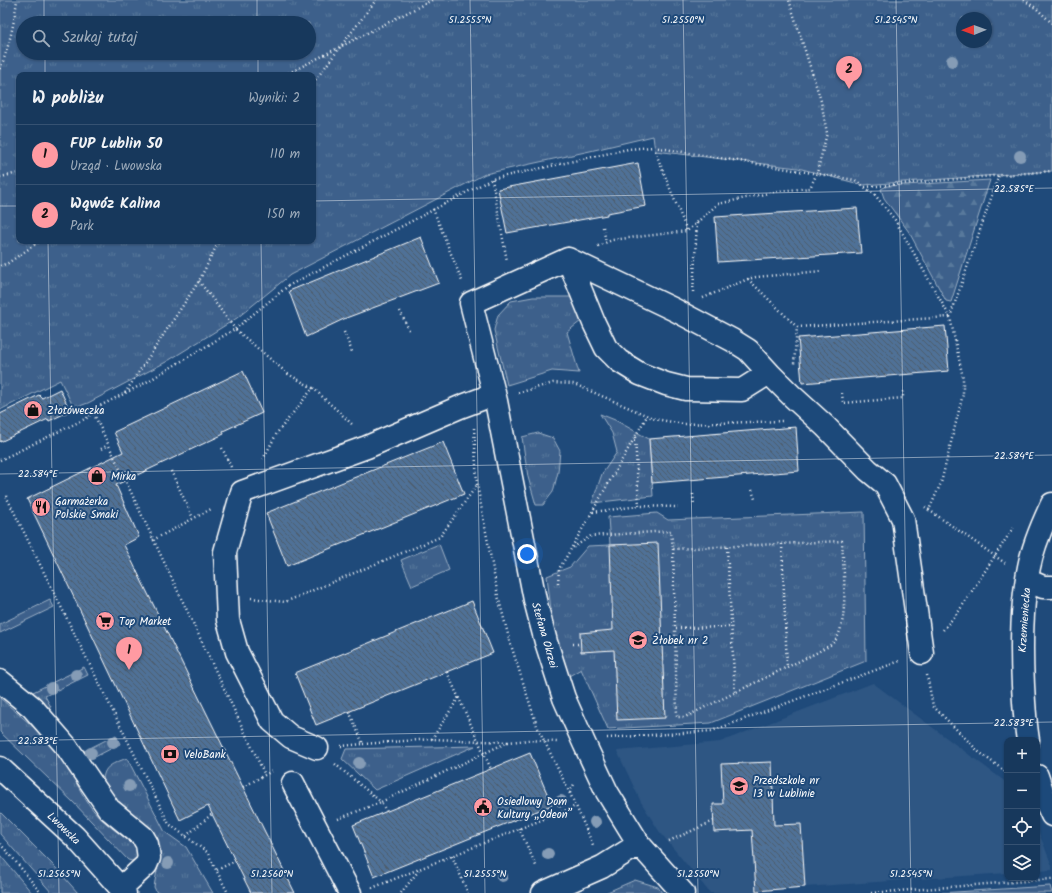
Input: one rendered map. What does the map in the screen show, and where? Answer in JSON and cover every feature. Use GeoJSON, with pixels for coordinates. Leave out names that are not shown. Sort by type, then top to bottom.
{"type":"FeatureCollection","features":[{"type":"Feature","properties":{"kind":"street"},"geometry":{"type":"LineString","coordinates":[[471,303],[568,259]]}},
{"type":"Feature","properties":{"kind":"street"},"geometry":{"type":"LineString","coordinates":[[568,259],[594,323],[606,348],[619,361],[640,374],[686,389],[742,390],[769,373]]}},
{"type":"Feature","properties":{"kind":"street"},"geometry":{"type":"LineString","coordinates":[[568,259],[675,310],[748,350],[792,396],[825,426],[868,470],[885,484],[903,519],[922,653]]}},
{"type":"Feature","properties":{"kind":"street","name":"Stefana Okrzei"},"geometry":{"type":"LineString","coordinates":[[471,303],[495,396],[535,600],[546,642],[564,698],[607,792],[639,844],[683,893]]}},
{"type":"Feature","properties":{"kind":"street"},"geometry":{"type":"LineString","coordinates":[[317,748],[291,736],[272,721],[237,652],[228,620],[225,552],[242,492],[374,444],[460,407],[484,398],[495,396]]}},
{"type":"Feature","properties":{"kind":"street","name":"Krzemieniecka"},"geometry":{"type":"LineString","coordinates":[[1028,737],[1025,716],[1022,630],[1025,591],[1029,566],[1042,526],[1052,504]]}},
{"type":"Feature","properties":{"kind":"street"},"geometry":{"type":"LineString","coordinates":[[1027,580],[1043,587],[1052,587]]}},
{"type":"Feature","properties":{"kind":"street"},"geometry":{"type":"LineString","coordinates":[[0,681],[32,707],[66,746],[109,809],[143,838],[147,844],[150,858],[146,865],[123,891]]}},
{"type":"Feature","properties":{"kind":"street","name":"Lwowska"},"geometry":{"type":"LineString","coordinates":[[0,768],[75,837],[123,891]]}},
{"type":"Feature","properties":{"kind":"street"},"geometry":{"type":"LineString","coordinates":[[292,783],[350,893]]}},
{"type":"Feature","properties":{"kind":"street"},"geometry":{"type":"LineString","coordinates":[[1040,785],[1052,815]]}},
{"type":"Feature","properties":{"kind":"street"},"geometry":{"type":"LineString","coordinates":[[542,893],[602,867],[639,844]]}},
{"type":"Feature","properties":{"kind":"path"},"geometry":{"type":"LineString","coordinates":[[0,69],[7,52],[17,0]]}},
{"type":"Feature","properties":{"kind":"path"},"geometry":{"type":"LineString","coordinates":[[316,79],[376,0]]}},
{"type":"Feature","properties":{"kind":"path"},"geometry":{"type":"LineString","coordinates":[[316,60],[432,0]]}},
{"type":"Feature","properties":{"kind":"path"},"geometry":{"type":"LineString","coordinates":[[568,259],[612,240],[687,231],[718,204],[778,191],[810,188],[817,173],[827,133],[821,101],[789,0]]}},
{"type":"Feature","properties":{"kind":"path"},"geometry":{"type":"LineString","coordinates":[[1024,0],[1037,9],[1052,23]]}},
{"type":"Feature","properties":{"kind":"path"},"geometry":{"type":"LineString","coordinates":[[292,72],[315,60]]}},
{"type":"Feature","properties":{"kind":"path"},"geometry":{"type":"LineString","coordinates":[[0,460],[89,417],[92,410],[125,393],[235,329],[288,286],[492,178],[628,149],[653,147],[855,180],[875,195],[895,220],[950,318],[964,378],[963,394],[941,482],[929,510]]}},
{"type":"Feature","properties":{"kind":"path"},"geometry":{"type":"LineString","coordinates":[[655,151],[687,231]]}},
{"type":"Feature","properties":{"kind":"path"},"geometry":{"type":"LineString","coordinates":[[865,187],[1052,171]]}},
{"type":"Feature","properties":{"kind":"path"},"geometry":{"type":"LineString","coordinates":[[0,177],[16,174]]}},
{"type":"Feature","properties":{"kind":"path"},"geometry":{"type":"LineString","coordinates":[[950,318],[999,175]]}},
{"type":"Feature","properties":{"kind":"path"},"geometry":{"type":"LineString","coordinates":[[492,178],[512,285]]}},
{"type":"Feature","properties":{"kind":"path"},"geometry":{"type":"LineString","coordinates":[[433,209],[471,303]]}},
{"type":"Feature","properties":{"kind":"path"},"geometry":{"type":"LineString","coordinates":[[693,295],[697,222]]}},
{"type":"Feature","properties":{"kind":"path"},"geometry":{"type":"LineString","coordinates":[[603,227],[606,242]]}},
{"type":"Feature","properties":{"kind":"path"},"geometry":{"type":"LineString","coordinates":[[125,393],[199,281],[218,244]]}},
{"type":"Feature","properties":{"kind":"path"},"geometry":{"type":"LineString","coordinates":[[0,266],[8,263],[35,245]]}},
{"type":"Feature","properties":{"kind":"path"},"geometry":{"type":"LineString","coordinates":[[756,277],[822,270]]}},
{"type":"Feature","properties":{"kind":"path"},"geometry":{"type":"LineString","coordinates":[[748,279],[797,327],[950,318]]}},
{"type":"Feature","properties":{"kind":"path"},"geometry":{"type":"LineString","coordinates":[[199,281],[235,329],[288,374],[313,388],[374,444]]}},
{"type":"Feature","properties":{"kind":"path"},"geometry":{"type":"LineString","coordinates":[[400,311],[409,330]]}},
{"type":"Feature","properties":{"kind":"path"},"geometry":{"type":"LineString","coordinates":[[792,396],[797,327]]}},
{"type":"Feature","properties":{"kind":"path"},"geometry":{"type":"LineString","coordinates":[[344,332],[353,354]]}},
{"type":"Feature","properties":{"kind":"path"},"geometry":{"type":"LineString","coordinates":[[495,396],[553,383],[574,384],[655,419],[684,424],[791,421]]}},
{"type":"Feature","properties":{"kind":"path"},"geometry":{"type":"LineString","coordinates":[[153,540],[242,492],[278,434],[313,388]]}},
{"type":"Feature","properties":{"kind":"path"},"geometry":{"type":"LineString","coordinates":[[842,393],[842,403],[903,398],[903,389]]}},
{"type":"Feature","properties":{"kind":"path"},"geometry":{"type":"LineString","coordinates":[[92,410],[265,775]]}},
{"type":"Feature","properties":{"kind":"path"},"geometry":{"type":"LineString","coordinates":[[557,590],[559,569],[647,416]]}},
{"type":"Feature","properties":{"kind":"path"},"geometry":{"type":"LineString","coordinates":[[474,422],[477,484],[498,596],[510,642],[537,726],[576,806],[602,867]]}},
{"type":"Feature","properties":{"kind":"path"},"geometry":{"type":"LineString","coordinates":[[635,436],[640,506]]}},
{"type":"Feature","properties":{"kind":"path"},"geometry":{"type":"LineString","coordinates":[[101,449],[108,446]]}},
{"type":"Feature","properties":{"kind":"path"},"geometry":{"type":"LineString","coordinates":[[171,471],[193,518]]}},
{"type":"Feature","properties":{"kind":"path"},"geometry":{"type":"LineString","coordinates":[[226,595],[285,602],[440,537],[477,484]]}},
{"type":"Feature","properties":{"kind":"path"},"geometry":{"type":"LineString","coordinates":[[752,490],[755,499]]}},
{"type":"Feature","properties":{"kind":"path"},"geometry":{"type":"LineString","coordinates":[[693,494],[694,505]]}},
{"type":"Feature","properties":{"kind":"path"},"geometry":{"type":"LineString","coordinates":[[6,496],[169,824],[207,852],[228,893]]}},
{"type":"Feature","properties":{"kind":"path"},"geometry":{"type":"LineString","coordinates":[[593,512],[640,506],[678,507]]}},
{"type":"Feature","properties":{"kind":"path"},"geometry":{"type":"LineString","coordinates":[[604,738],[712,731],[922,653],[959,611],[996,556],[923,506]]}},
{"type":"Feature","properties":{"kind":"path"},"geometry":{"type":"LineString","coordinates":[[571,549],[591,536],[671,531],[673,550],[677,717],[685,717],[787,668],[834,642],[840,630],[844,603],[842,541],[673,550]]}},
{"type":"Feature","properties":{"kind":"path"},"geometry":{"type":"LineString","coordinates":[[782,544],[787,668]]}},
{"type":"Feature","properties":{"kind":"path"},"geometry":{"type":"LineString","coordinates":[[727,547],[735,693]]}},
{"type":"Feature","properties":{"kind":"path"},"geometry":{"type":"LineString","coordinates":[[675,628],[731,627]]}},
{"type":"Feature","properties":{"kind":"path"},"geometry":{"type":"LineString","coordinates":[[922,653],[933,706],[978,752],[1004,771]]}},
{"type":"Feature","properties":{"kind":"path"},"geometry":{"type":"LineString","coordinates":[[447,672],[491,769]]}},
{"type":"Feature","properties":{"kind":"path"},"geometry":{"type":"LineString","coordinates":[[432,739],[459,697]]}},
{"type":"Feature","properties":{"kind":"path"},"geometry":{"type":"LineString","coordinates":[[349,712],[363,744]]}},
{"type":"Feature","properties":{"kind":"path"},"geometry":{"type":"LineString","coordinates":[[317,748],[432,739],[508,742],[529,740],[545,742]]}},
{"type":"Feature","properties":{"kind":"path"},"geometry":{"type":"LineString","coordinates":[[333,822],[381,802],[508,742]]}},
{"type":"Feature","properties":{"kind":"path"},"geometry":{"type":"LineString","coordinates":[[317,748],[381,802],[386,811]]}},
{"type":"Feature","properties":{"kind":"path"},"geometry":{"type":"LineString","coordinates":[[371,888],[576,806]]}},
{"type":"Feature","properties":{"kind":"path"},"geometry":{"type":"LineString","coordinates":[[186,836],[212,814]]}},
{"type":"Feature","properties":{"kind":"path"},"geometry":{"type":"LineString","coordinates":[[668,842],[714,821]]}},
{"type":"Feature","properties":{"kind":"path"},"geometry":{"type":"LineString","coordinates":[[519,828],[537,868]]}},
{"type":"Feature","properties":{"kind":"path"},"geometry":{"type":"LineString","coordinates":[[0,844],[42,893]]}},
{"type":"Feature","properties":{"kind":"path"},"geometry":{"type":"LineString","coordinates":[[452,856],[468,893]]}},
{"type":"Feature","properties":{"kind":"path"},"geometry":{"type":"LineString","coordinates":[[217,870],[235,861]]}},
{"type":"Feature","properties":{"kind":"path"},"geometry":{"type":"LineString","coordinates":[[401,893],[420,868]]}},
{"type":"Feature","properties":{"kind":"path"},"geometry":{"type":"LineString","coordinates":[[871,893],[1052,879]]}},
{"type":"Feature","properties":{"kind":"shaded area"},"geometry":{"type":"Polygon","coordinates":[[[873,683],[1004,781],[1004,873],[761,890],[760,893],[710,893],[659,831],[641,802],[617,751],[720,742],[873,683]]]}},
{"type":"Feature","properties":{"kind":"shaded area"},"geometry":{"type":"Polygon","coordinates":[[[1040,836],[1052,866],[1052,870],[1040,871],[1040,836]]]}},
{"type":"Feature","properties":{"kind":"green space"},"geometry":{"type":"Polygon","coordinates":[[[0,0],[1052,0],[1052,171],[863,185],[798,168],[655,151],[653,136],[485,174],[290,275],[237,318],[166,362],[88,403],[74,408],[60,380],[0,410],[0,0]]]}},
{"type":"Feature","properties":{"kind":"green space"},"geometry":{"type":"Polygon","coordinates":[[[990,180],[951,302],[946,301],[909,232],[884,198],[881,189],[887,186],[990,180]]]}},
{"type":"Feature","properties":{"kind":"green space"},"geometry":{"type":"Polygon","coordinates":[[[533,297],[574,297],[581,321],[567,332],[579,373],[552,371],[507,385],[494,330],[498,315],[511,301],[533,297]]]}},
{"type":"Feature","properties":{"kind":"green space"},"geometry":{"type":"Polygon","coordinates":[[[600,414],[615,420],[649,439],[653,496],[592,503],[602,474],[617,452],[612,433],[600,414]]]}},
{"type":"Feature","properties":{"kind":"green space"},"geometry":{"type":"Polygon","coordinates":[[[538,433],[553,438],[560,451],[558,472],[553,492],[543,505],[536,505],[528,477],[522,437],[538,433]]]}},
{"type":"Feature","properties":{"kind":"green space"},"geometry":{"type":"Polygon","coordinates":[[[864,512],[866,661],[711,723],[608,729],[581,669],[569,676],[554,635],[547,576],[570,567],[588,546],[610,545],[608,517],[657,513],[668,520],[864,512]]]}},
{"type":"Feature","properties":{"kind":"green space"},"geometry":{"type":"Polygon","coordinates":[[[439,544],[449,570],[412,586],[401,560],[439,544]]]}},
{"type":"Feature","properties":{"kind":"green space"},"geometry":{"type":"Polygon","coordinates":[[[50,600],[54,607],[0,633],[0,624],[50,600]]]}},
{"type":"Feature","properties":{"kind":"green space"},"geometry":{"type":"Polygon","coordinates":[[[84,667],[88,675],[45,696],[51,707],[45,707],[31,693],[84,667]]]}},
{"type":"Feature","properties":{"kind":"green space"},"geometry":{"type":"Polygon","coordinates":[[[0,698],[37,730],[57,750],[62,756],[93,810],[105,822],[138,848],[140,852],[137,859],[132,861],[128,860],[73,802],[0,732],[0,698]]]}},
{"type":"Feature","properties":{"kind":"green space"},"geometry":{"type":"Polygon","coordinates":[[[116,735],[120,744],[93,758],[85,759],[82,752],[116,735]]]}},
{"type":"Feature","properties":{"kind":"green space"},"geometry":{"type":"Polygon","coordinates":[[[475,746],[375,790],[342,759],[346,749],[475,746]]]}},
{"type":"Feature","properties":{"kind":"green space"},"geometry":{"type":"Polygon","coordinates":[[[127,758],[165,832],[186,847],[213,893],[157,893],[154,887],[160,847],[156,839],[126,811],[103,786],[104,774],[108,767],[127,758]]]}},
{"type":"Feature","properties":{"kind":"green space"},"geometry":{"type":"Polygon","coordinates":[[[0,812],[55,867],[78,893],[52,893],[0,834],[0,812]]]}},
{"type":"Feature","properties":{"kind":"green space"},"geometry":{"type":"Polygon","coordinates":[[[0,855],[32,893],[0,893],[0,855]]]}},
{"type":"Feature","properties":{"kind":"green space"},"geometry":{"type":"Polygon","coordinates":[[[635,880],[658,887],[662,893],[605,893],[635,880]]]}},
{"type":"Feature","properties":{"kind":"green space"},"geometry":{"type":"Polygon","coordinates":[[[1050,886],[1052,893],[940,893],[1050,886]]]}},
{"type":"Feature","properties":{"kind":"building"},"geometry":{"type":"Polygon","coordinates":[[[638,163],[646,206],[607,213],[607,215],[507,233],[498,189],[638,163]]]}},
{"type":"Feature","properties":{"kind":"building"},"geometry":{"type":"Polygon","coordinates":[[[857,208],[861,253],[718,262],[715,217],[857,208]]]}},
{"type":"Feature","properties":{"kind":"building"},"geometry":{"type":"Polygon","coordinates":[[[421,237],[439,283],[346,318],[306,337],[289,291],[421,237]]]}},
{"type":"Feature","properties":{"kind":"building"},"geometry":{"type":"Polygon","coordinates":[[[945,326],[949,371],[802,383],[798,338],[945,326]]]}},
{"type":"Feature","properties":{"kind":"building"},"geometry":{"type":"Polygon","coordinates":[[[243,371],[262,413],[223,431],[224,434],[116,485],[139,537],[124,545],[295,893],[251,893],[208,806],[180,820],[27,499],[123,452],[114,432],[243,371]]]}},
{"type":"Feature","properties":{"kind":"building"},"geometry":{"type":"Polygon","coordinates":[[[60,389],[70,411],[49,421],[48,419],[0,442],[0,414],[39,395],[42,398],[60,389]]]}},
{"type":"Feature","properties":{"kind":"building"},"geometry":{"type":"Polygon","coordinates":[[[796,427],[799,471],[652,483],[649,439],[796,427]]]}},
{"type":"Feature","properties":{"kind":"building"},"geometry":{"type":"Polygon","coordinates":[[[443,442],[464,494],[287,566],[266,513],[443,442]]]}},
{"type":"Feature","properties":{"kind":"building","name":"Żłobek nr 2"},"geometry":{"type":"Polygon","coordinates":[[[658,543],[665,718],[617,720],[614,650],[581,652],[580,633],[613,630],[610,545],[658,543]]]}},
{"type":"Feature","properties":{"kind":"building"},"geometry":{"type":"Polygon","coordinates":[[[472,601],[493,653],[316,725],[295,673],[472,601]]]}},
{"type":"Feature","properties":{"kind":"building"},"geometry":{"type":"Polygon","coordinates":[[[530,753],[552,805],[374,877],[353,825],[530,753]]]}},
{"type":"Feature","properties":{"kind":"building"},"geometry":{"type":"Polygon","coordinates":[[[772,762],[774,825],[801,824],[805,887],[756,891],[752,830],[714,832],[713,804],[723,804],[721,764],[772,762]]]}},
{"type":"Feature","properties":{"kind":"place","name":"Wąwóz Kalina"},"geometry":{"type":"Point","coordinates":[849,89]}},
{"type":"Feature","properties":{"kind":"place","name":"Złotóweczka"},"geometry":{"type":"Point","coordinates":[33,410]}},
{"type":"Feature","properties":{"kind":"place","name":"Mirka"},"geometry":{"type":"Point","coordinates":[97,476]}},
{"type":"Feature","properties":{"kind":"place","name":"Garmażerka Polskie Smaki"},"geometry":{"type":"Point","coordinates":[41,507]}},
{"type":"Feature","properties":{"kind":"place","name":"Top Market"},"geometry":{"type":"Point","coordinates":[105,621]}},
{"type":"Feature","properties":{"kind":"place","name":"Żłobek nr 2"},"geometry":{"type":"Point","coordinates":[638,640]}},
{"type":"Feature","properties":{"kind":"place","name":"FUP Lublin 50"},"geometry":{"type":"Point","coordinates":[129,670]}},
{"type":"Feature","properties":{"kind":"place","name":"VeloBank"},"geometry":{"type":"Point","coordinates":[170,754]}},
{"type":"Feature","properties":{"kind":"place","name":"Przedszkole nr 13 w Lublinie"},"geometry":{"type":"Point","coordinates":[739,786]}},
{"type":"Feature","properties":{"kind":"place","name":"Osiedlowy Dom Kultury „Odeon”"},"geometry":{"type":"Point","coordinates":[483,807]}}]}
